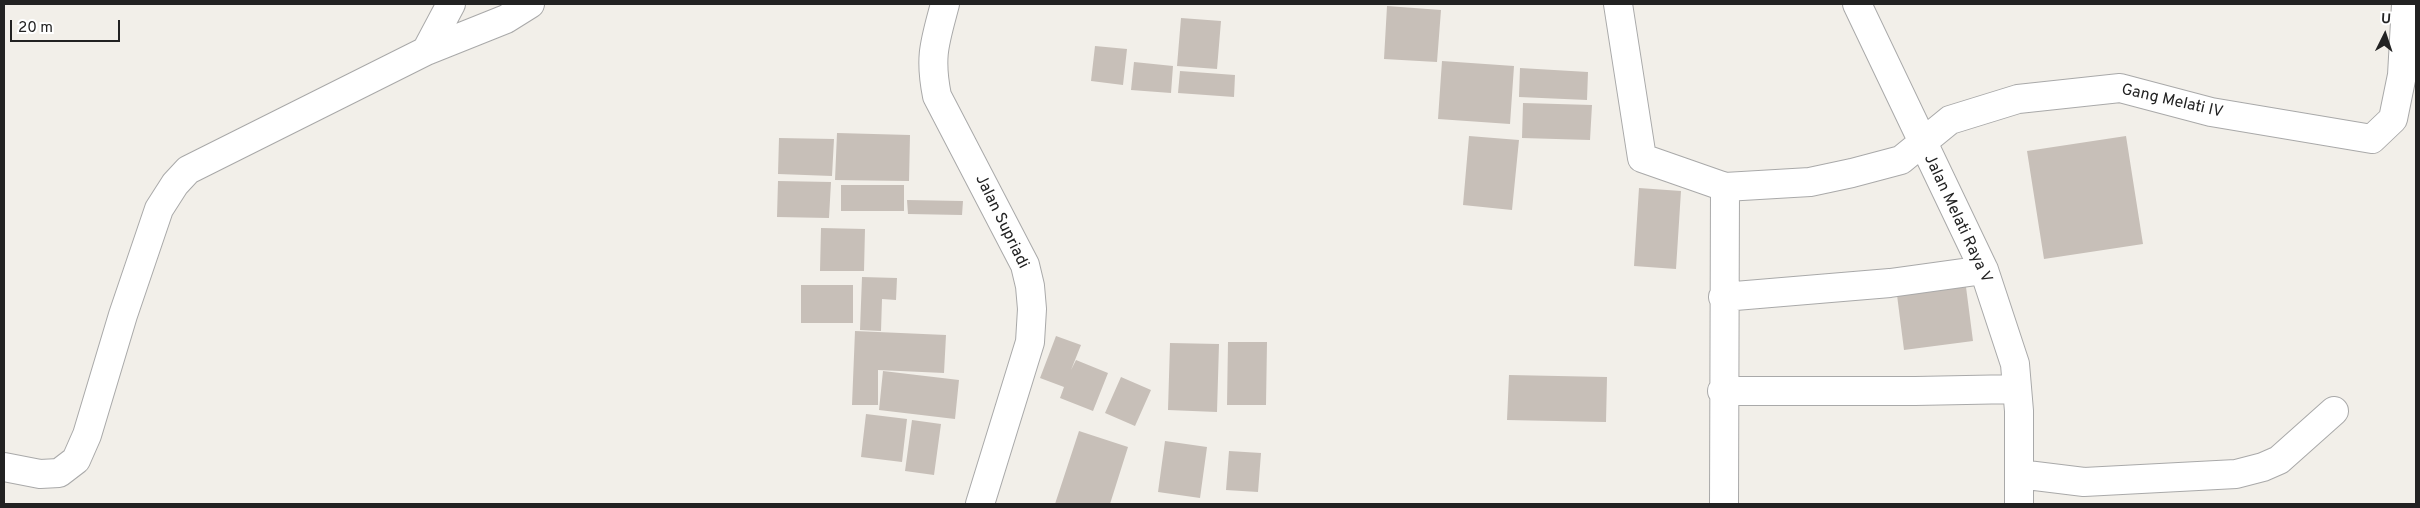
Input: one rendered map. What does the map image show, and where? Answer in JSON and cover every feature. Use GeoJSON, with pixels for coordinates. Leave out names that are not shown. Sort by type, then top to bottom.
{"type":"FeatureCollection","features":[{"type":"Feature","properties":{"kind":"street"},"geometry":{"type":"LineString","coordinates":[[426,50],[451,4]]}},
{"type":"Feature","properties":{"kind":"street"},"geometry":{"type":"LineString","coordinates":[[4,467],[40,474],[59,473],[76,460],[87,434],[123,315],[159,209],[175,184],[188,170],[426,50],[506,19],[530,4]]}},
{"type":"Feature","properties":{"kind":"street","name":"Jalan Supriadi"},"geometry":{"type":"LineString","coordinates":[[946,4],[933,48],[932,70],[937,96],[1025,265],[1032,309],[1030,342],[980,504]]}},
{"type":"Feature","properties":{"kind":"street"},"geometry":{"type":"LineString","coordinates":[[1618,4],[1642,158],[1724,187],[1722,391],[1724,504]]}},
{"type":"Feature","properties":{"kind":"street","name":"Jalan Melati Raya V"},"geometry":{"type":"LineString","coordinates":[[1857,4],[1984,270],[2015,364],[2019,504]]}},
{"type":"Feature","properties":{"kind":"street","name":"Gang Melati IV"},"geometry":{"type":"LineString","coordinates":[[1724,187],[1810,182],[1852,174],[1901,160],[1950,120],[2018,99],[2120,88],[2212,112],[2372,139],[2392,119],[2402,75],[2406,4]]}},
{"type":"Feature","properties":{"kind":"street"},"geometry":{"type":"LineString","coordinates":[[1723,297],[1890,284],[1984,270]]}},
{"type":"Feature","properties":{"kind":"street"},"geometry":{"type":"LineString","coordinates":[[1722,391],[2017,389]]}},
{"type":"Feature","properties":{"kind":"street"},"geometry":{"type":"LineString","coordinates":[[2019,474],[2084,482],[2236,474],[2263,467],[2278,460],[2334,411]]}},
{"type":"Feature","properties":{"kind":"building"},"geometry":{"type":"Polygon","coordinates":[[[1387,6],[1441,10],[1437,62],[1384,59],[1387,6]]]}},
{"type":"Feature","properties":{"kind":"building"},"geometry":{"type":"Polygon","coordinates":[[[1181,18],[1221,21],[1217,69],[1177,66],[1181,18]]]}},
{"type":"Feature","properties":{"kind":"building"},"geometry":{"type":"Polygon","coordinates":[[[1095,46],[1127,49],[1123,85],[1091,81],[1095,46]]]}},
{"type":"Feature","properties":{"kind":"building"},"geometry":{"type":"Polygon","coordinates":[[[1442,61],[1514,66],[1510,124],[1438,119],[1442,61]]]}},
{"type":"Feature","properties":{"kind":"building"},"geometry":{"type":"Polygon","coordinates":[[[1134,62],[1173,66],[1171,93],[1131,90],[1134,62]]]}},
{"type":"Feature","properties":{"kind":"building"},"geometry":{"type":"Polygon","coordinates":[[[1520,68],[1588,72],[1587,100],[1519,97],[1520,68]]]}},
{"type":"Feature","properties":{"kind":"building"},"geometry":{"type":"Polygon","coordinates":[[[1180,71],[1235,75],[1234,97],[1178,93],[1180,71]]]}},
{"type":"Feature","properties":{"kind":"building"},"geometry":{"type":"Polygon","coordinates":[[[1523,103],[1592,105],[1590,140],[1522,138],[1523,103]]]}},
{"type":"Feature","properties":{"kind":"building"},"geometry":{"type":"Polygon","coordinates":[[[837,133],[910,135],[909,181],[835,180],[837,133]]]}},
{"type":"Feature","properties":{"kind":"building"},"geometry":{"type":"Polygon","coordinates":[[[1469,136],[1519,140],[1512,210],[1463,205],[1469,136]]]}},
{"type":"Feature","properties":{"kind":"building"},"geometry":{"type":"Polygon","coordinates":[[[2126,136],[2143,244],[2044,259],[2027,151],[2126,136]]]}},
{"type":"Feature","properties":{"kind":"building"},"geometry":{"type":"Polygon","coordinates":[[[779,138],[834,139],[832,176],[778,174],[779,138]]]}},
{"type":"Feature","properties":{"kind":"building"},"geometry":{"type":"Polygon","coordinates":[[[778,181],[831,182],[829,218],[777,217],[778,181]]]}},
{"type":"Feature","properties":{"kind":"building"},"geometry":{"type":"Polygon","coordinates":[[[841,185],[904,185],[904,211],[841,211],[841,185]]]}},
{"type":"Feature","properties":{"kind":"building"},"geometry":{"type":"Polygon","coordinates":[[[1639,188],[1681,191],[1676,269],[1634,266],[1639,188]]]}},
{"type":"Feature","properties":{"kind":"building"},"geometry":{"type":"Polygon","coordinates":[[[907,200],[963,201],[962,215],[908,214],[907,200]]]}},
{"type":"Feature","properties":{"kind":"building"},"geometry":{"type":"Polygon","coordinates":[[[821,228],[865,229],[864,271],[820,271],[821,228]]]}},
{"type":"Feature","properties":{"kind":"building"},"geometry":{"type":"Polygon","coordinates":[[[862,277],[897,278],[896,300],[882,299],[881,331],[860,330],[862,277]]]}},
{"type":"Feature","properties":{"kind":"building"},"geometry":{"type":"Polygon","coordinates":[[[801,285],[853,285],[853,323],[801,323],[801,285]]]}},
{"type":"Feature","properties":{"kind":"building"},"geometry":{"type":"Polygon","coordinates":[[[1966,287],[1973,341],[1904,350],[1897,295],[1966,287]]]}},
{"type":"Feature","properties":{"kind":"building"},"geometry":{"type":"Polygon","coordinates":[[[855,331],[946,335],[944,373],[878,370],[878,405],[852,405],[855,331]]]}},
{"type":"Feature","properties":{"kind":"building"},"geometry":{"type":"Polygon","coordinates":[[[1056,336],[1081,345],[1071,370],[1076,360],[1108,373],[1093,411],[1060,398],[1064,387],[1040,378],[1056,336]]]}},
{"type":"Feature","properties":{"kind":"building"},"geometry":{"type":"Polygon","coordinates":[[[1228,342],[1267,342],[1266,405],[1227,405],[1228,342]]]}},
{"type":"Feature","properties":{"kind":"building"},"geometry":{"type":"Polygon","coordinates":[[[1170,343],[1219,344],[1217,412],[1168,410],[1170,343]]]}},
{"type":"Feature","properties":{"kind":"building"},"geometry":{"type":"Polygon","coordinates":[[[883,371],[959,380],[955,419],[879,410],[883,371]]]}},
{"type":"Feature","properties":{"kind":"building"},"geometry":{"type":"Polygon","coordinates":[[[1509,375],[1607,377],[1606,422],[1507,420],[1509,375]]]}},
{"type":"Feature","properties":{"kind":"building"},"geometry":{"type":"Polygon","coordinates":[[[1121,377],[1151,390],[1135,426],[1105,413],[1121,377]]]}},
{"type":"Feature","properties":{"kind":"building"},"geometry":{"type":"Polygon","coordinates":[[[866,414],[907,419],[902,462],[861,457],[866,414]]]}},
{"type":"Feature","properties":{"kind":"building"},"geometry":{"type":"Polygon","coordinates":[[[912,420],[941,424],[934,475],[905,471],[912,420]]]}},
{"type":"Feature","properties":{"kind":"building"},"geometry":{"type":"Polygon","coordinates":[[[1079,431],[1128,447],[1110,504],[1055,504],[1079,431]]]}},
{"type":"Feature","properties":{"kind":"building"},"geometry":{"type":"Polygon","coordinates":[[[1165,441],[1207,447],[1200,498],[1158,492],[1165,441]]]}},
{"type":"Feature","properties":{"kind":"building"},"geometry":{"type":"Polygon","coordinates":[[[1229,451],[1261,453],[1258,492],[1226,490],[1229,451]]]}}]}
